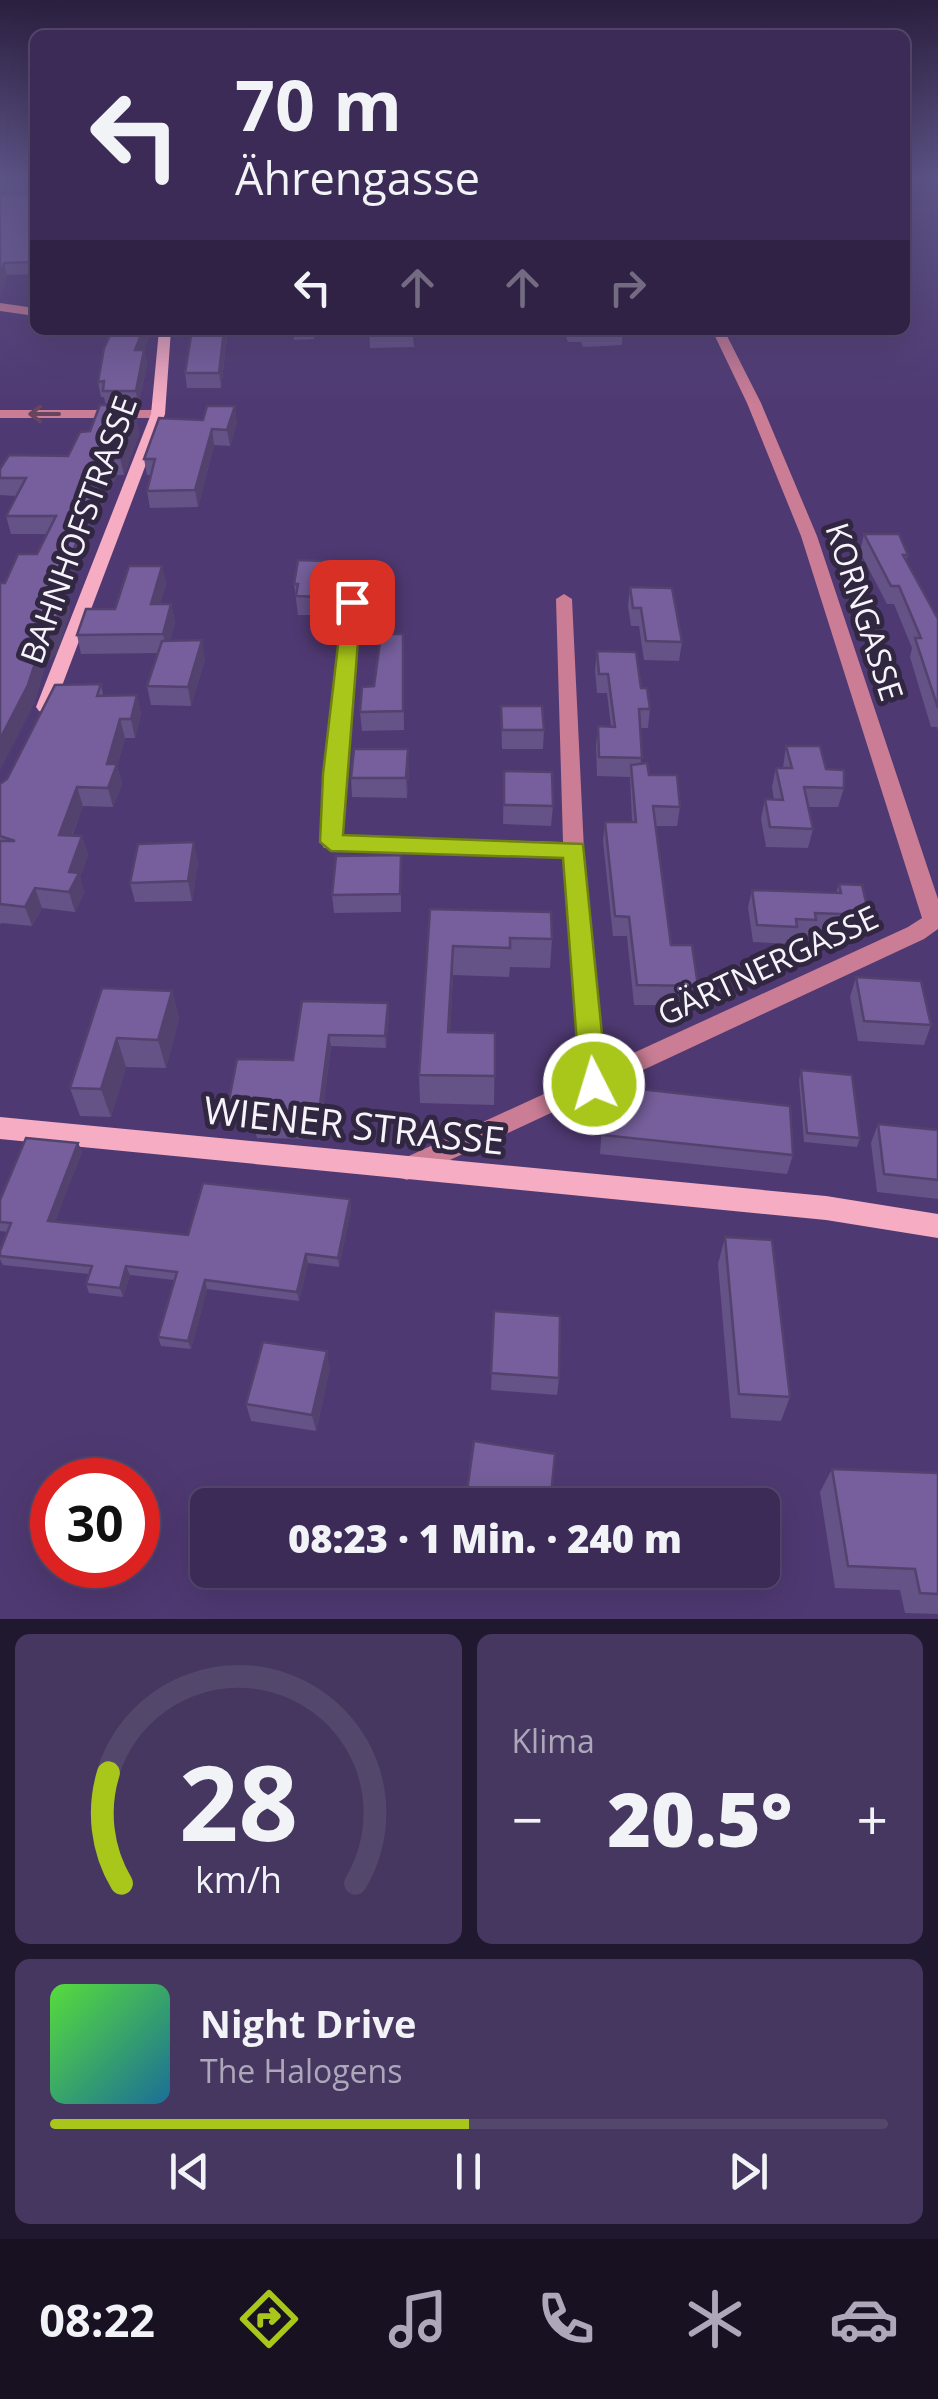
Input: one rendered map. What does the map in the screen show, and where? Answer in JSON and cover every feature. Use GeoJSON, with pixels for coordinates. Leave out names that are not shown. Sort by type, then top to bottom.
{"type":"FeatureCollection","features":[{"type":"Feature","properties":{"kind":"street"},"geometry":{"type":"LineString","coordinates":[[0,308],[30,311]]}},
{"type":"Feature","properties":{"kind":"street","name":"BAHNHOFSTRASSE"},"geometry":{"type":"LineString","coordinates":[[34,730],[59,680],[158,414],[165,335]]}},
{"type":"Feature","properties":{"kind":"street","name":"KORNGASSE"},"geometry":{"type":"LineString","coordinates":[[720,335],[754,403],[809,536],[936,919]]}},
{"type":"Feature","properties":{"kind":"street"},"geometry":{"type":"LineString","coordinates":[[0,414],[158,414]]}},
{"type":"Feature","properties":{"kind":"street"},"geometry":{"type":"LineString","coordinates":[[564,598],[574,850],[594,1084]]}},
{"type":"Feature","properties":{"kind":"street"},"geometry":{"type":"LineString","coordinates":[[352,602],[331,842],[574,850]]}},
{"type":"Feature","properties":{"kind":"street","name":"GÄRTNERGASSE"},"geometry":{"type":"LineString","coordinates":[[406,1169],[594,1084],[916,932],[936,919]]}},
{"type":"Feature","properties":{"kind":"street","name":"WIENER STRASSE"},"geometry":{"type":"LineString","coordinates":[[0,1128],[826,1208],[938,1226]]}},
{"type":"Feature","properties":{"kind":"building"},"geometry":{"type":"Polygon","coordinates":[[[0,254],[30,254],[30,262],[4,263],[0,276],[0,254]]]}},
{"type":"Feature","properties":{"kind":"building"},"geometry":{"type":"Polygon","coordinates":[[[110,335],[141,335],[135,350],[144,350],[136,391],[103,391],[104,381],[98,382],[110,335]]]}},
{"type":"Feature","properties":{"kind":"building"},"geometry":{"type":"Polygon","coordinates":[[[191,335],[223,335],[219,373],[185,373],[191,335]]]}},
{"type":"Feature","properties":{"kind":"building"},"geometry":{"type":"Polygon","coordinates":[[[100,405],[131,405],[126,417],[136,417],[120,458],[114,458],[97,493],[55,594],[65,594],[51,636],[41,645],[28,685],[0,739],[0,583],[5,583],[18,554],[37,554],[56,516],[6,516],[26,478],[0,478],[0,469],[9,455],[68,456],[80,432],[90,431],[100,405]]]}},
{"type":"Feature","properties":{"kind":"building"},"geometry":{"type":"Polygon","coordinates":[[[207,406],[235,406],[227,430],[212,429],[195,490],[147,491],[155,459],[144,459],[159,418],[203,420],[207,406]]]}},
{"type":"Feature","properties":{"kind":"building"},"geometry":{"type":"Polygon","coordinates":[[[864,534],[899,534],[908,555],[903,555],[938,619],[938,708],[915,638],[921,638],[899,586],[891,586],[864,534]]]}},
{"type":"Feature","properties":{"kind":"building"},"geometry":{"type":"Polygon","coordinates":[[[298,560],[325,561],[319,597],[296,596],[298,560]]]}},
{"type":"Feature","properties":{"kind":"building"},"geometry":{"type":"Polygon","coordinates":[[[129,566],[162,566],[151,604],[171,604],[163,634],[77,635],[86,609],[115,609],[129,566]]]}},
{"type":"Feature","properties":{"kind":"building"},"geometry":{"type":"Polygon","coordinates":[[[630,587],[672,588],[682,642],[646,641],[641,608],[633,608],[630,587]]]}},
{"type":"Feature","properties":{"kind":"building"},"geometry":{"type":"Polygon","coordinates":[[[381,634],[403,634],[403,711],[360,712],[362,687],[374,686],[381,634]]]}},
{"type":"Feature","properties":{"kind":"building"},"geometry":{"type":"Polygon","coordinates":[[[202,640],[188,687],[147,686],[162,641],[202,640]]]}},
{"type":"Feature","properties":{"kind":"building"},"geometry":{"type":"Polygon","coordinates":[[[597,651],[636,652],[641,688],[647,688],[650,709],[639,709],[642,758],[599,757],[598,726],[615,727],[608,674],[599,674],[597,651]]]}},
{"type":"Feature","properties":{"kind":"building"},"geometry":{"type":"Polygon","coordinates":[[[101,684],[97,696],[137,695],[131,719],[120,719],[107,764],[117,764],[108,788],[77,787],[59,835],[82,836],[69,872],[79,873],[69,892],[35,888],[25,907],[0,904],[0,841],[15,841],[0,836],[0,784],[7,779],[55,685],[101,684]]]}},
{"type":"Feature","properties":{"kind":"building"},"geometry":{"type":"Polygon","coordinates":[[[501,706],[542,706],[544,730],[502,730],[501,706]]]}},
{"type":"Feature","properties":{"kind":"building"},"geometry":{"type":"Polygon","coordinates":[[[786,746],[820,746],[826,769],[844,770],[844,788],[804,787],[813,829],[770,827],[765,799],[783,800],[776,768],[792,768],[786,746]]]}},
{"type":"Feature","properties":{"kind":"building"},"geometry":{"type":"Polygon","coordinates":[[[354,749],[408,749],[406,778],[351,778],[354,749]]]}},
{"type":"Feature","properties":{"kind":"building"},"geometry":{"type":"Polygon","coordinates":[[[647,763],[649,775],[677,775],[680,807],[653,806],[671,945],[692,945],[698,986],[637,985],[629,917],[615,916],[605,822],[636,822],[631,765],[647,763]]]}},
{"type":"Feature","properties":{"kind":"building"},"geometry":{"type":"Polygon","coordinates":[[[504,771],[552,772],[553,806],[504,805],[504,771]]]}},
{"type":"Feature","properties":{"kind":"building"},"geometry":{"type":"Polygon","coordinates":[[[194,842],[188,881],[130,883],[138,844],[194,842]]]}},
{"type":"Feature","properties":{"kind":"building"},"geometry":{"type":"Polygon","coordinates":[[[401,855],[400,894],[332,895],[336,856],[401,855]]]}},
{"type":"Feature","properties":{"kind":"building"},"geometry":{"type":"Polygon","coordinates":[[[839,884],[862,885],[869,915],[815,913],[816,920],[796,919],[797,927],[757,925],[752,890],[841,893],[839,884]]]}},
{"type":"Feature","properties":{"kind":"building"},"geometry":{"type":"Polygon","coordinates":[[[430,909],[551,912],[552,939],[510,938],[510,948],[453,946],[448,1032],[495,1033],[495,1076],[419,1075],[430,909]]]}},
{"type":"Feature","properties":{"kind":"building"},"geometry":{"type":"Polygon","coordinates":[[[856,977],[921,981],[931,1025],[864,1021],[856,977]]]}},
{"type":"Feature","properties":{"kind":"building"},"geometry":{"type":"Polygon","coordinates":[[[102,988],[172,991],[158,1040],[117,1038],[101,1089],[70,1088],[102,988]]]}},
{"type":"Feature","properties":{"kind":"building"},"geometry":{"type":"Polygon","coordinates":[[[302,1001],[388,1003],[385,1036],[329,1035],[317,1128],[254,1126],[259,1100],[229,1100],[237,1059],[293,1060],[302,1001]]]}},
{"type":"Feature","properties":{"kind":"building"},"geometry":{"type":"Polygon","coordinates":[[[801,1070],[852,1075],[860,1138],[807,1133],[801,1070]]]}},
{"type":"Feature","properties":{"kind":"building"},"geometry":{"type":"Polygon","coordinates":[[[605,1085],[790,1106],[793,1155],[602,1135],[605,1085]]]}},
{"type":"Feature","properties":{"kind":"building"},"geometry":{"type":"Polygon","coordinates":[[[878,1124],[938,1130],[938,1180],[884,1174],[878,1124]]]}},
{"type":"Feature","properties":{"kind":"building"},"geometry":{"type":"Polygon","coordinates":[[[26,1138],[78,1143],[48,1221],[188,1235],[203,1183],[350,1199],[338,1258],[306,1254],[297,1292],[205,1280],[188,1341],[158,1337],[177,1272],[126,1266],[120,1288],[86,1284],[92,1266],[0,1256],[11,1223],[0,1222],[0,1200],[26,1138]]]}},
{"type":"Feature","properties":{"kind":"building"},"geometry":{"type":"Polygon","coordinates":[[[725,1237],[772,1240],[790,1397],[739,1394],[725,1237]]]}},
{"type":"Feature","properties":{"kind":"building"},"geometry":{"type":"Polygon","coordinates":[[[494,1311],[560,1316],[559,1378],[491,1373],[494,1311]]]}},
{"type":"Feature","properties":{"kind":"building"},"geometry":{"type":"Polygon","coordinates":[[[263,1342],[327,1351],[312,1415],[246,1404],[263,1342]]]}},
{"type":"Feature","properties":{"kind":"building"},"geometry":{"type":"Polygon","coordinates":[[[474,1441],[555,1454],[552,1488],[467,1488],[474,1441]]]}},
{"type":"Feature","properties":{"kind":"building"},"geometry":{"type":"Polygon","coordinates":[[[832,1469],[938,1473],[938,1594],[920,1593],[915,1569],[848,1566],[832,1469]]]}},
{"type":"Feature","properties":{"kind":"route"},"geometry":{"type":"LineString","coordinates":[[352,602],[331,842],[574,850],[594,1084]]}}]}
